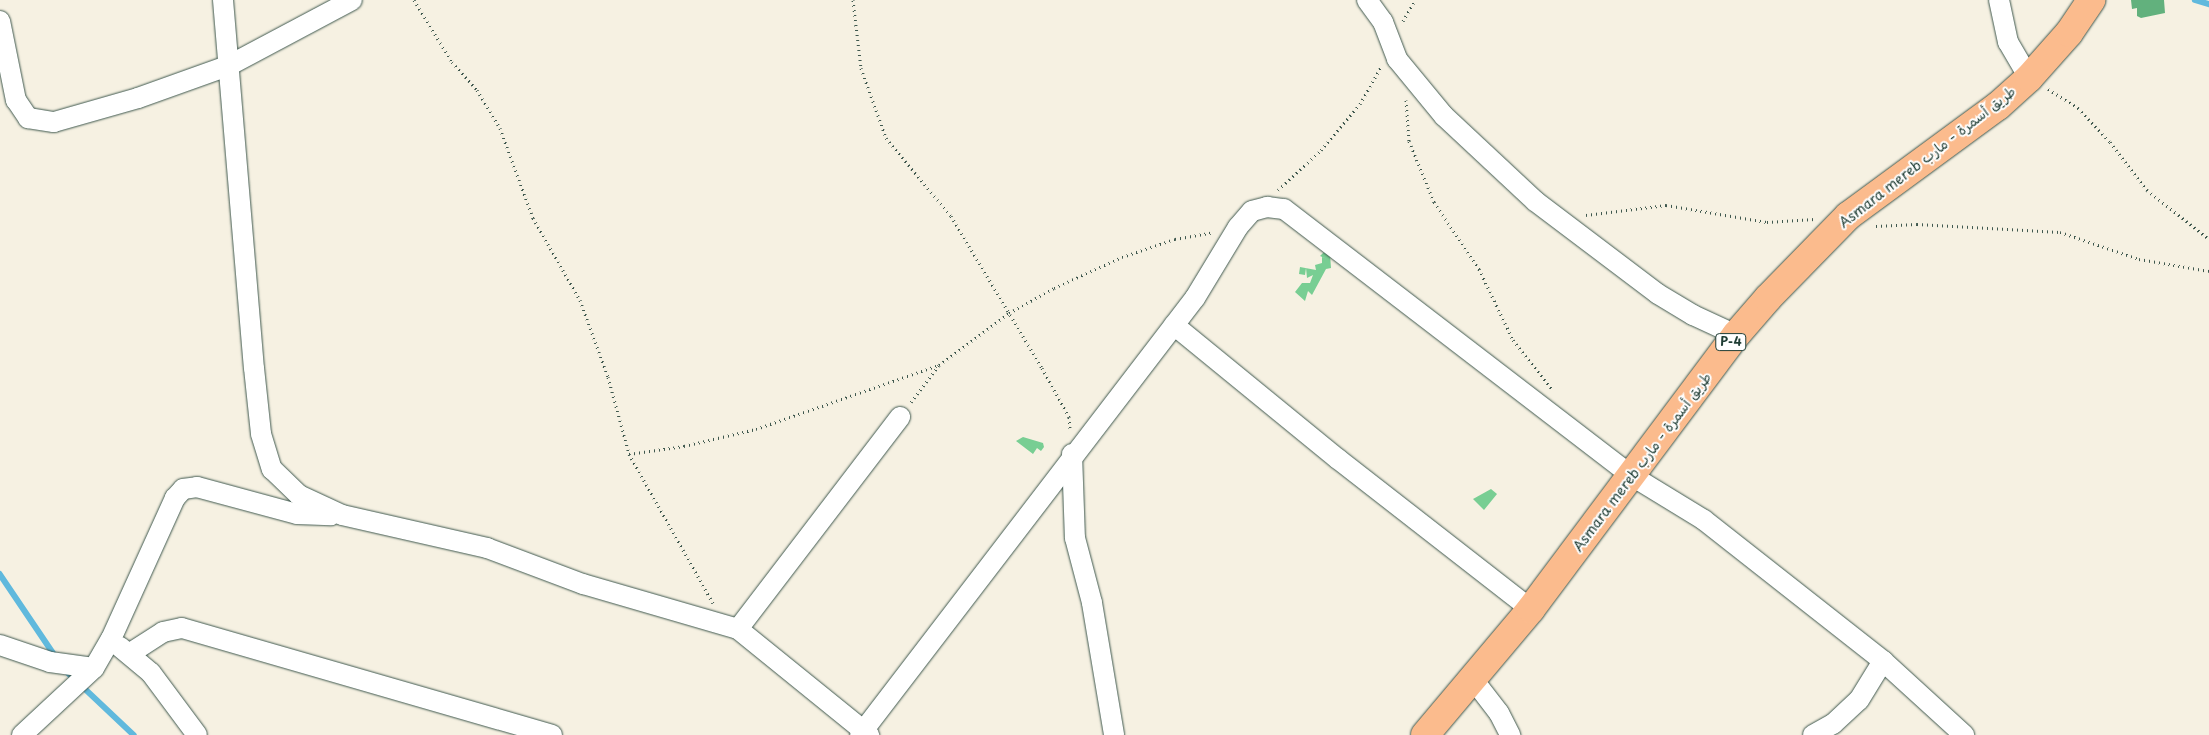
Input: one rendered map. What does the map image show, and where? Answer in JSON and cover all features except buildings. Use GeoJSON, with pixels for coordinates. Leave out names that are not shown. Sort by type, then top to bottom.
{"type":"FeatureCollection","features":[{"type":"Feature","properties":{"kind":"highway","name":"Asmara mereb طريق أسمرة - مارب"},"geometry":{"type":"LineString","coordinates":[[1425,735],[1531,609],[1736,335],[1804,258],[1859,222],[1998,106],[2029,78],[2069,34],[2091,0]]}},
{"type":"Feature","properties":{"kind":"street"},"geometry":{"type":"LineString","coordinates":[[223,0],[261,434],[272,470],[299,495],[342,515]]}},
{"type":"Feature","properties":{"kind":"street"},"geometry":{"type":"LineString","coordinates":[[0,21],[16,100],[28,118],[54,122],[138,98],[230,65],[352,0]]}},
{"type":"Feature","properties":{"kind":"street"},"geometry":{"type":"LineString","coordinates":[[1368,0],[1383,22],[1397,59],[1444,116],[1535,201],[1658,294],[1693,315],[1736,335]]}},
{"type":"Feature","properties":{"kind":"street"},"geometry":{"type":"LineString","coordinates":[[1999,0],[2008,42],[2029,78]]}},
{"type":"Feature","properties":{"kind":"street"},"geometry":{"type":"LineString","coordinates":[[22,735],[94,668],[111,640],[175,498],[183,489],[197,487],[297,514],[342,515],[487,548],[584,584],[732,627],[864,733],[1072,454],[1195,298],[1238,226],[1252,211],[1267,207],[1284,209],[1632,476],[1704,520],[1883,661],[1964,735]]}},
{"type":"Feature","properties":{"kind":"street"},"geometry":{"type":"LineString","coordinates":[[1174,325],[1338,459],[1531,609]]}},
{"type":"Feature","properties":{"kind":"street"},"geometry":{"type":"LineString","coordinates":[[732,627],[900,417]]}},
{"type":"Feature","properties":{"kind":"street"},"geometry":{"type":"LineString","coordinates":[[1072,454],[1076,538],[1092,603],[1114,735]]}},
{"type":"Feature","properties":{"kind":"street"},"geometry":{"type":"LineString","coordinates":[[129,654],[164,632],[182,628],[552,735]]}},
{"type":"Feature","properties":{"kind":"street"},"geometry":{"type":"LineString","coordinates":[[111,640],[151,673],[197,735]]}},
{"type":"Feature","properties":{"kind":"street"},"geometry":{"type":"LineString","coordinates":[[0,645],[50,662],[94,668]]}},
{"type":"Feature","properties":{"kind":"street"},"geometry":{"type":"LineString","coordinates":[[1813,735],[1833,724],[1859,700],[1883,661]]}},
{"type":"Feature","properties":{"kind":"street"},"geometry":{"type":"LineString","coordinates":[[1472,678],[1499,713],[1510,735]]}},
{"type":"Feature","properties":{"kind":"path"},"geometry":{"type":"LineString","coordinates":[[414,0],[452,62],[477,90],[500,128],[533,218],[580,300],[608,377],[629,454],[732,627]]}},
{"type":"Feature","properties":{"kind":"path"},"geometry":{"type":"LineString","coordinates":[[853,0],[861,68],[886,138],[951,216],[1009,313],[1069,417],[1072,454]]}},
{"type":"Feature","properties":{"kind":"path"},"geometry":{"type":"LineString","coordinates":[[1252,211],[1321,150],[1360,104],[1374,82],[1390,43]]}},
{"type":"Feature","properties":{"kind":"path"},"geometry":{"type":"LineString","coordinates":[[2029,78],[2078,108],[2147,190],[2209,239]]}},
{"type":"Feature","properties":{"kind":"path"},"geometry":{"type":"LineString","coordinates":[[1406,98],[1409,142],[1434,202],[1479,269],[1513,340],[1553,391]]}},
{"type":"Feature","properties":{"kind":"path"},"geometry":{"type":"LineString","coordinates":[[1576,213],[1585,216],[1666,205],[1767,222],[1859,222],[2060,232],[2139,259],[2209,271]]}},
{"type":"Feature","properties":{"kind":"path"},"geometry":{"type":"LineString","coordinates":[[900,417],[939,365],[1009,313],[1122,257],[1175,240],[1238,226]]}},
{"type":"Feature","properties":{"kind":"path"},"geometry":{"type":"LineString","coordinates":[[629,454],[684,446],[756,428],[939,365]]}},
{"type":"Feature","properties":{"kind":"green space"},"geometry":{"type":"Polygon","coordinates":[[[2131,0],[2164,0],[2165,13],[2141,18],[2137,16],[2137,8],[2132,9],[2131,0]]]}},
{"type":"Feature","properties":{"kind":"green space"},"geometry":{"type":"Polygon","coordinates":[[[1325,251],[1330,254],[1331,268],[1326,269],[1312,295],[1308,291],[1305,301],[1295,292],[1302,283],[1310,283],[1313,275],[1307,278],[1306,268],[1316,270],[1315,265],[1322,263],[1322,257],[1327,259],[1320,256],[1325,251]]]}},
{"type":"Feature","properties":{"kind":"green space"},"geometry":{"type":"Polygon","coordinates":[[[1300,267],[1306,268],[1305,275],[1299,274],[1300,267]]]}},
{"type":"Feature","properties":{"kind":"green space"},"geometry":{"type":"Polygon","coordinates":[[[1023,437],[1043,443],[1044,447],[1041,451],[1037,448],[1033,454],[1016,441],[1023,437]]]}},
{"type":"Feature","properties":{"kind":"green space"},"geometry":{"type":"Polygon","coordinates":[[[1491,489],[1497,494],[1484,510],[1473,499],[1491,489]]]}},
{"type":"Feature","properties":{"kind":"waterway"},"geometry":{"type":"LineString","coordinates":[[2195,0],[2209,4]]}},
{"type":"Feature","properties":{"kind":"waterway"},"geometry":{"type":"LineString","coordinates":[[0,574],[56,657]]}},
{"type":"Feature","properties":{"kind":"waterway"},"geometry":{"type":"LineString","coordinates":[[64,669],[134,735]]}}]}
